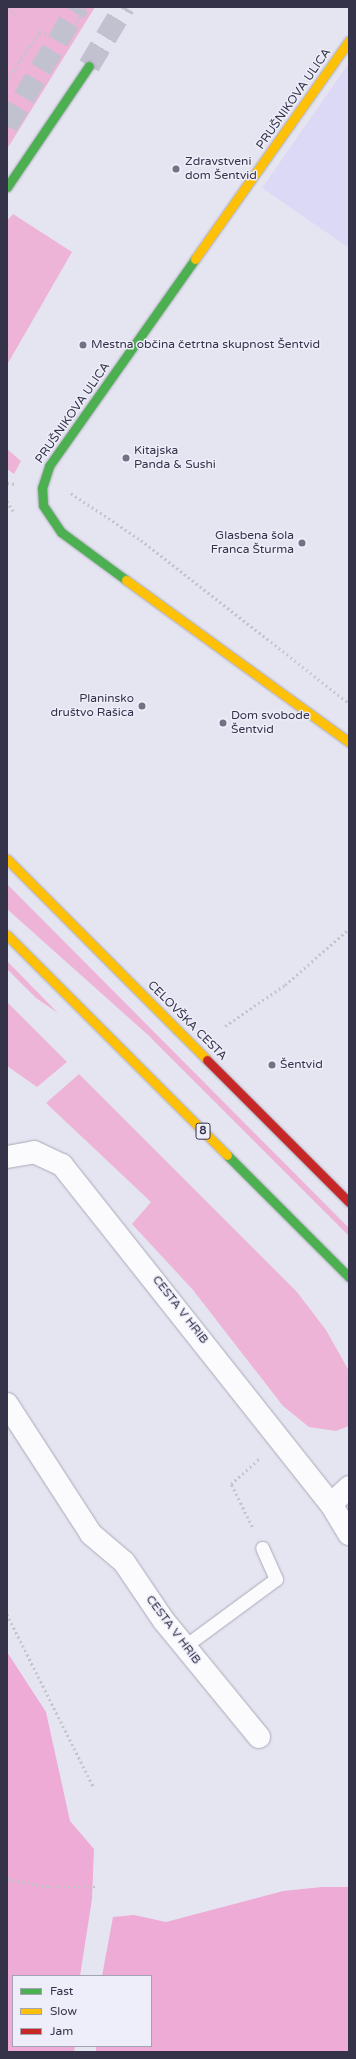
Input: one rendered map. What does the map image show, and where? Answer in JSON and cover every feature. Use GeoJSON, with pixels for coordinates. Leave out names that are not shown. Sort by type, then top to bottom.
{"type":"FeatureCollection","features":[{"type":"Feature","properties":{"kind":"main road","name":"PRUŠNIKOVA ULICA"},"geometry":{"type":"LineString","coordinates":[[349,41],[49,466],[42,488],[43,505],[62,532],[349,742]]}},
{"type":"Feature","properties":{"kind":"main road"},"geometry":{"type":"LineString","coordinates":[[7,187],[89,66]]}},
{"type":"Feature","properties":{"kind":"main road","name":"CELOVŠKA CESTA"},"geometry":{"type":"LineString","coordinates":[[7,859],[349,1202]]}},
{"type":"Feature","properties":{"kind":"main road","name":"8"},"geometry":{"type":"LineString","coordinates":[[7,935],[349,1277]]}},
{"type":"Feature","properties":{"kind":"street","name":"CESTA V HRIB"},"geometry":{"type":"LineString","coordinates":[[7,1157],[34,1152],[62,1164],[281,1439],[331,1504],[349,1534]]}},
{"type":"Feature","properties":{"kind":"street","name":"CESTA V HRIB"},"geometry":{"type":"LineString","coordinates":[[7,1404],[91,1534],[124,1562],[185,1646],[259,1737]]}},
{"type":"Feature","properties":{"kind":"street"},"geometry":{"type":"LineString","coordinates":[[331,1504],[349,1487]]}},
{"type":"Feature","properties":{"kind":"lane"},"geometry":{"type":"LineString","coordinates":[[185,1646],[276,1579],[262,1548]]}},
{"type":"Feature","properties":{"kind":"path"},"geometry":{"type":"LineString","coordinates":[[7,80],[40,31],[63,44],[86,7]]}},
{"type":"Feature","properties":{"kind":"path"},"geometry":{"type":"LineString","coordinates":[[42,488],[75,493],[141,540],[349,704]]}},
{"type":"Feature","properties":{"kind":"path"},"geometry":{"type":"LineString","coordinates":[[225,1026],[285,985],[349,929]]}},
{"type":"Feature","properties":{"kind":"path"},"geometry":{"type":"LineString","coordinates":[[262,1548],[231,1484],[281,1439]]}},
{"type":"Feature","properties":{"kind":"path"},"geometry":{"type":"LineString","coordinates":[[7,1614],[94,1788]]}},
{"type":"Feature","properties":{"kind":"path"},"geometry":{"type":"LineString","coordinates":[[7,1878],[48,1887],[98,1888]]}},
{"type":"Feature","properties":{"kind":"shaded area"},"geometry":{"type":"Polygon","coordinates":[[[7,7],[95,7],[7,149],[7,7]]]}},
{"type":"Feature","properties":{"kind":"shaded area"},"geometry":{"type":"Polygon","coordinates":[[[349,63],[349,248],[262,188],[349,63]]]}},
{"type":"Feature","properties":{"kind":"shaded area"},"geometry":{"type":"Polygon","coordinates":[[[13,214],[72,252],[7,365],[7,221],[13,214]]]}},
{"type":"Feature","properties":{"kind":"shaded area"},"geometry":{"type":"Polygon","coordinates":[[[7,449],[21,461],[14,474],[7,469],[7,449]]]}},
{"type":"Feature","properties":{"kind":"shaded area"},"geometry":{"type":"Polygon","coordinates":[[[7,884],[349,1228],[349,1236],[148,1035],[7,909],[7,884]]]}},
{"type":"Feature","properties":{"kind":"shaded area"},"geometry":{"type":"Polygon","coordinates":[[[7,961],[58,1013],[36,998],[7,969],[7,961]]]}},
{"type":"Feature","properties":{"kind":"shaded area"},"geometry":{"type":"Polygon","coordinates":[[[7,1002],[67,1062],[37,1087],[7,1066],[7,1002]]]}},
{"type":"Feature","properties":{"kind":"shaded area"},"geometry":{"type":"Polygon","coordinates":[[[79,1074],[297,1292],[326,1330],[349,1371],[349,1426],[336,1431],[309,1427],[283,1406],[193,1290],[132,1224],[151,1202],[46,1103],[79,1074]]]}},
{"type":"Feature","properties":{"kind":"shaded area"},"geometry":{"type":"Polygon","coordinates":[[[7,1652],[46,1712],[70,1821],[94,1849],[92,1899],[80,1975],[12,1975],[12,2047],[75,2047],[74,2052],[7,2052],[7,1652]]]}},
{"type":"Feature","properties":{"kind":"shaded area"},"geometry":{"type":"Polygon","coordinates":[[[322,1887],[349,1887],[349,2052],[96,2052],[96,2047],[152,2047],[152,1975],[102,1975],[113,1917],[134,1915],[166,1922],[283,1891],[322,1887]]]}},
{"type":"Feature","properties":{"kind":"tunnel"},"geometry":{"type":"LineString","coordinates":[[7,126],[78,7]]}},
{"type":"Feature","properties":{"kind":"tunnel"},"geometry":{"type":"LineString","coordinates":[[89,66],[124,7]]}},
{"type":"Feature","properties":{"kind":"traffic: fast"},"geometry":{"type":"LineString","coordinates":[[7,187],[89,66]]}},
{"type":"Feature","properties":{"kind":"traffic: fast"},"geometry":{"type":"LineString","coordinates":[[126,580],[61,532],[43,505],[42,488],[49,466],[195,259]]}},
{"type":"Feature","properties":{"kind":"traffic: fast"},"geometry":{"type":"LineString","coordinates":[[227,1155],[349,1277]]}},
{"type":"Feature","properties":{"kind":"traffic: slow"},"geometry":{"type":"LineString","coordinates":[[195,259],[349,41]]}},
{"type":"Feature","properties":{"kind":"traffic: slow"},"geometry":{"type":"LineString","coordinates":[[126,580],[349,742]]}},
{"type":"Feature","properties":{"kind":"traffic: slow"},"geometry":{"type":"LineString","coordinates":[[7,859],[207,1060]]}},
{"type":"Feature","properties":{"kind":"traffic: slow"},"geometry":{"type":"LineString","coordinates":[[7,935],[227,1155]]}},
{"type":"Feature","properties":{"kind":"traffic: jam"},"geometry":{"type":"LineString","coordinates":[[207,1060],[349,1202]]}},
{"type":"Feature","properties":{"kind":"place","name":"Zdravstveni dom Šentvid"},"geometry":{"type":"Point","coordinates":[176,169]}},
{"type":"Feature","properties":{"kind":"place","name":"Mestna občina četrtna skupnost Šentvid"},"geometry":{"type":"Point","coordinates":[83,345]}},
{"type":"Feature","properties":{"kind":"place","name":"Kitajska Panda & Sushi"},"geometry":{"type":"Point","coordinates":[126,458]}},
{"type":"Feature","properties":{"kind":"place","name":"Glasbena šola Franca Šturma"},"geometry":{"type":"Point","coordinates":[302,543]}},
{"type":"Feature","properties":{"kind":"place","name":"Planinsko društvo Rašica"},"geometry":{"type":"Point","coordinates":[142,706]}},
{"type":"Feature","properties":{"kind":"place","name":"Dom svobode Šentvid"},"geometry":{"type":"Point","coordinates":[223,723]}},
{"type":"Feature","properties":{"kind":"place","name":"Šentvid"},"geometry":{"type":"Point","coordinates":[272,1065]}}]}
